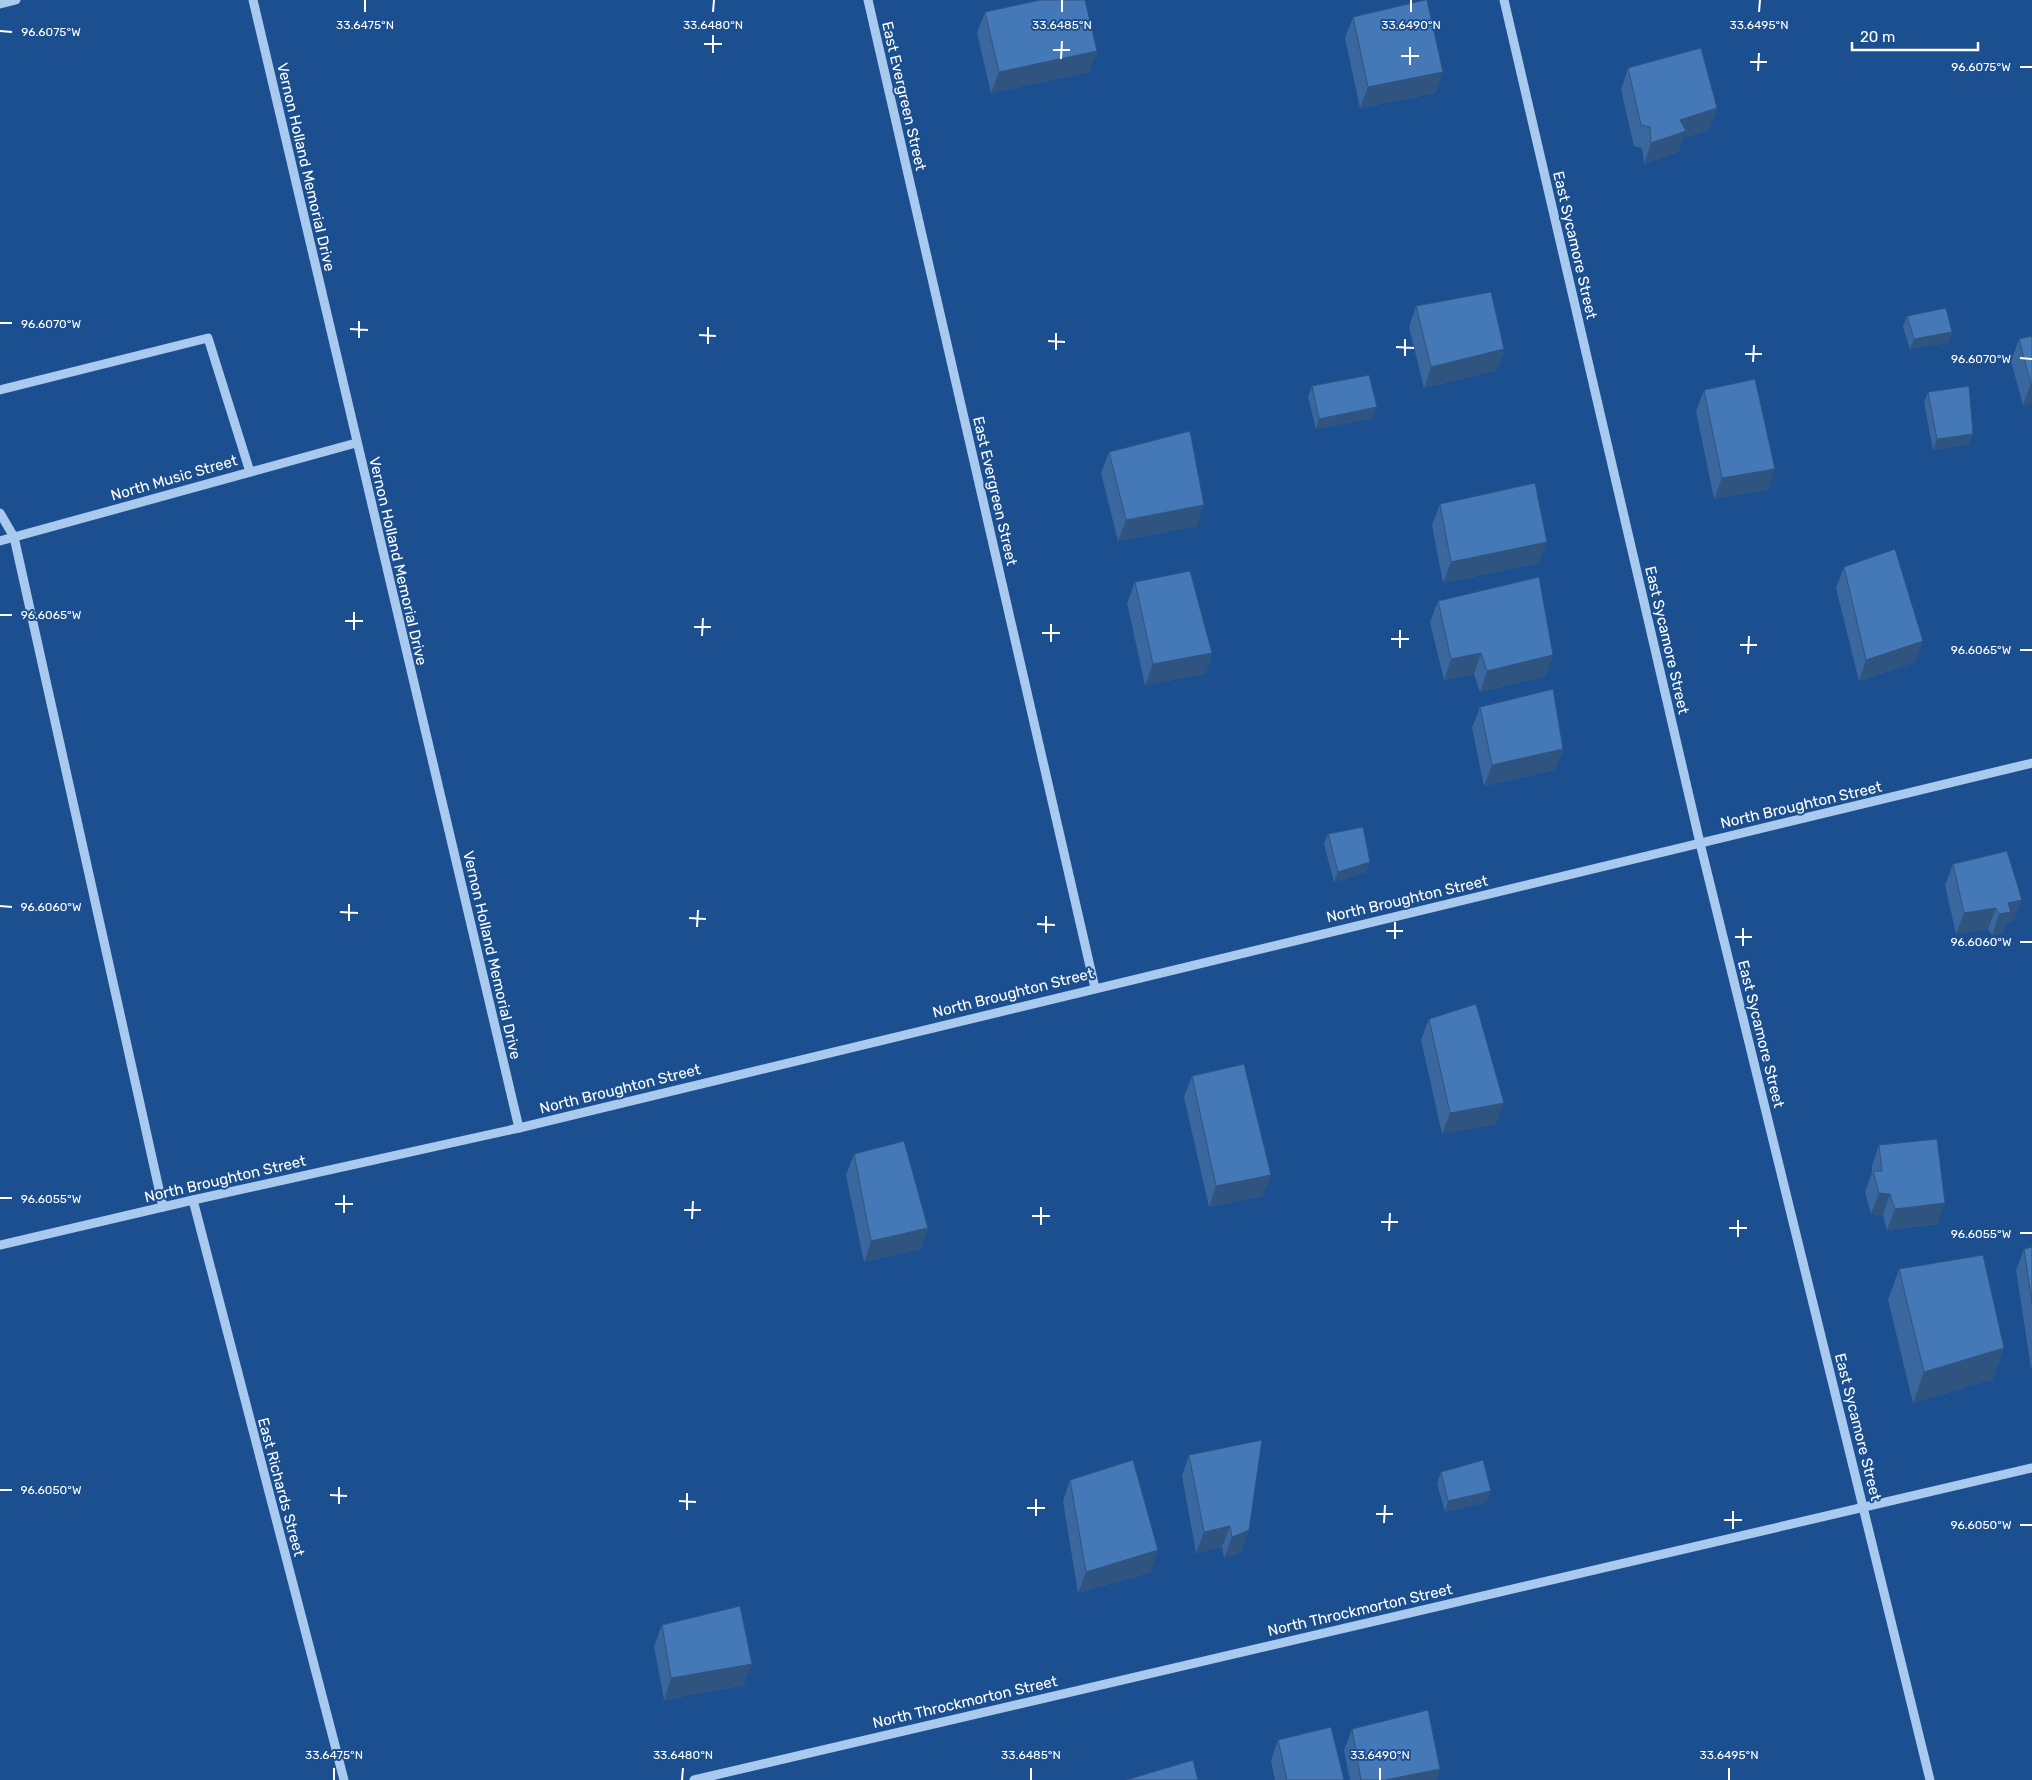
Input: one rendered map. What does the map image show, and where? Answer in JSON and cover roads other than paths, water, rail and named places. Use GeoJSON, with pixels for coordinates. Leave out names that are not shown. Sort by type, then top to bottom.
{"type":"FeatureCollection","features":[{"type":"Feature","properties":{"kind":"street"},"geometry":{"type":"LineString","coordinates":[[0,4],[16,0]]}},
{"type":"Feature","properties":{"kind":"street","name":"Vernon Holland Memorial Drive"},"geometry":{"type":"LineString","coordinates":[[253,0],[519,1128]]}},
{"type":"Feature","properties":{"kind":"street","name":"East Evergreen Street"},"geometry":{"type":"LineString","coordinates":[[868,0],[1094,988]]}},
{"type":"Feature","properties":{"kind":"street","name":"East Sycamore Street"},"geometry":{"type":"LineString","coordinates":[[1504,0],[1700,843],[1930,1780]]}},
{"type":"Feature","properties":{"kind":"street"},"geometry":{"type":"LineString","coordinates":[[0,390],[208,338],[250,472]]}},
{"type":"Feature","properties":{"kind":"street","name":"North Music Street"},"geometry":{"type":"LineString","coordinates":[[0,541],[356,443]]}},
{"type":"Feature","properties":{"kind":"street"},"geometry":{"type":"LineString","coordinates":[[0,514],[14,537],[163,1207]]}},
{"type":"Feature","properties":{"kind":"street","name":"North Broughton Street"},"geometry":{"type":"LineString","coordinates":[[0,1246],[193,1200],[519,1128],[1094,988],[2032,764]]}},
{"type":"Feature","properties":{"kind":"street","name":"East Richards Street"},"geometry":{"type":"LineString","coordinates":[[193,1200],[344,1780]]}},
{"type":"Feature","properties":{"kind":"street","name":"North Throckmorton Street"},"geometry":{"type":"LineString","coordinates":[[694,1780],[2032,1468]]}}]}
